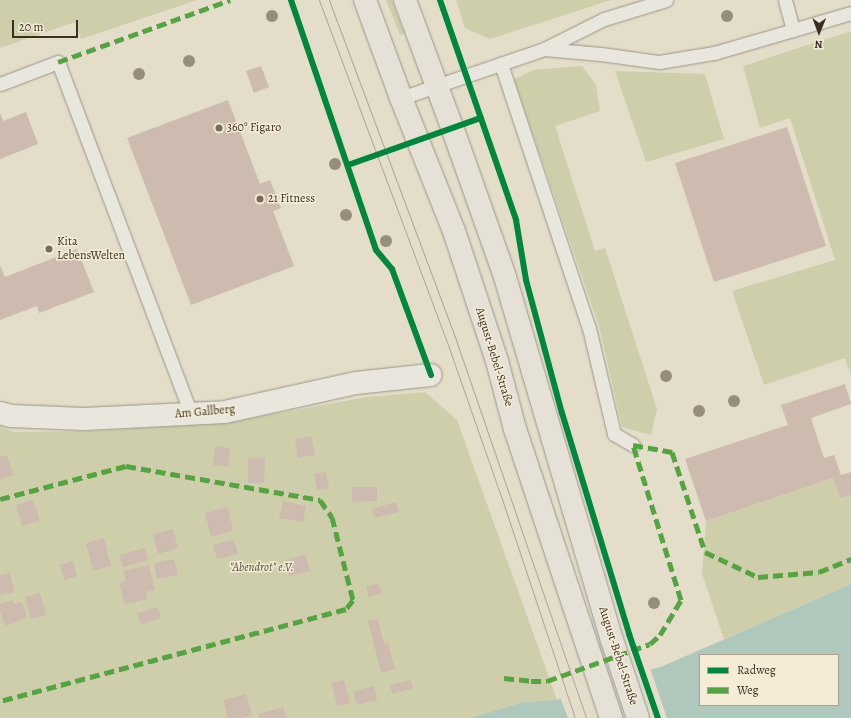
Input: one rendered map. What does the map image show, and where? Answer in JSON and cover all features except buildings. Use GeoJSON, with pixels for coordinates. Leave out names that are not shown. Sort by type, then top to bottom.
{"type":"FeatureCollection","features":[{"type":"Feature","properties":{"kind":"main road","name":"August-Bebel-Straße"},"geometry":{"type":"LineString","coordinates":[[365,0],[401,98],[454,231],[497,361],[515,429],[611,718]]}},
{"type":"Feature","properties":{"kind":"main road","name":"August-Bebel-Straße"},"geometry":{"type":"LineString","coordinates":[[405,0],[505,277],[612,640],[638,718]]}},
{"type":"Feature","properties":{"kind":"street","name":"Am Gallberg"},"geometry":{"type":"LineString","coordinates":[[0,413],[11,416],[84,419],[225,412],[356,383],[431,375]]}},
{"type":"Feature","properties":{"kind":"lane"},"geometry":{"type":"LineString","coordinates":[[401,98],[544,49],[604,19],[666,0]]}},
{"type":"Feature","properties":{"kind":"lane"},"geometry":{"type":"LineString","coordinates":[[785,0],[793,30]]}},
{"type":"Feature","properties":{"kind":"lane"},"geometry":{"type":"LineString","coordinates":[[544,49],[601,54],[659,62],[714,53],[851,13]]}},
{"type":"Feature","properties":{"kind":"lane"},"geometry":{"type":"LineString","coordinates":[[0,84],[58,62],[191,414]]}},
{"type":"Feature","properties":{"kind":"lane"},"geometry":{"type":"LineString","coordinates":[[501,64],[589,328],[614,434],[633,445]]}},
{"type":"Feature","properties":{"kind":"green space"},"geometry":{"type":"Polygon","coordinates":[[[0,0],[197,0],[81,39],[75,22],[0,48],[0,0]]]}},
{"type":"Feature","properties":{"kind":"green space"},"geometry":{"type":"Polygon","coordinates":[[[386,0],[392,0],[404,33],[400,35],[386,0]]]}},
{"type":"Feature","properties":{"kind":"green space"},"geometry":{"type":"Polygon","coordinates":[[[456,0],[611,0],[490,39],[465,28],[456,0]]]}},
{"type":"Feature","properties":{"kind":"green space"},"geometry":{"type":"Polygon","coordinates":[[[851,31],[851,376],[845,358],[764,385],[732,291],[835,260],[790,118],[760,128],[743,66],[851,31]]]}},
{"type":"Feature","properties":{"kind":"green space"},"geometry":{"type":"Polygon","coordinates":[[[582,66],[596,85],[600,111],[555,126],[595,251],[605,248],[657,409],[651,435],[622,427],[599,326],[514,79],[534,70],[582,66]]]}},
{"type":"Feature","properties":{"kind":"green space"},"geometry":{"type":"Polygon","coordinates":[[[615,71],[705,74],[724,139],[646,162],[615,71]]]}},
{"type":"Feature","properties":{"kind":"green space","name":"\"Abendrot\" e.V."},"geometry":{"type":"Polygon","coordinates":[[[425,392],[457,420],[557,700],[523,702],[470,718],[0,718],[0,426],[14,432],[91,431],[229,422],[367,397],[425,392]]]}},
{"type":"Feature","properties":{"kind":"green space"},"geometry":{"type":"Polygon","coordinates":[[[833,478],[840,498],[851,495],[851,584],[724,639],[702,573],[706,521],[833,478]]]}},
{"type":"Feature","properties":{"kind":"shaded area"},"geometry":{"type":"Polygon","coordinates":[[[851,584],[851,718],[470,718],[523,702],[557,700],[663,666],[851,584]]]}},
{"type":"Feature","properties":{"kind":"pier"},"geometry":{"type":"Polygon","coordinates":[[[650,668],[667,718],[568,718],[560,697],[650,668]]]}},
{"type":"Feature","properties":{"kind":"tram line"},"geometry":{"type":"LineString","coordinates":[[319,0],[448,345],[502,499],[575,718]]}},
{"type":"Feature","properties":{"kind":"tram line"},"geometry":{"type":"LineString","coordinates":[[329,0],[456,340],[586,718]]}},
{"type":"Feature","properties":{"kind":"marked path"},"geometry":{"type":"LineString","coordinates":[[58,62],[230,0]]}},
{"type":"Feature","properties":{"kind":"marked path"},"geometry":{"type":"LineString","coordinates":[[504,678],[547,681],[650,644],[660,635],[681,600],[633,445],[672,452],[705,552],[758,577],[819,572],[851,559]]}},
{"type":"Feature","properties":{"kind":"marked path"},"geometry":{"type":"LineString","coordinates":[[0,499],[126,466],[320,500],[332,517],[353,600],[346,609],[0,701]]}},
{"type":"Feature","properties":{"kind":"cycle path"},"geometry":{"type":"LineString","coordinates":[[291,0],[376,250],[392,269],[431,375]]}},
{"type":"Feature","properties":{"kind":"cycle path"},"geometry":{"type":"LineString","coordinates":[[440,0],[516,220],[526,280],[562,413],[629,634],[658,718]]}},
{"type":"Feature","properties":{"kind":"cycle path"},"geometry":{"type":"LineString","coordinates":[[348,165],[481,118]]}},
{"type":"Feature","properties":{"kind":"place","name":"360° Figaro"},"geometry":{"type":"Point","coordinates":[219,128]}},
{"type":"Feature","properties":{"kind":"place","name":"21 Fitness"},"geometry":{"type":"Point","coordinates":[260,199]}},
{"type":"Feature","properties":{"kind":"place","name":"Kita LebensWelten"},"geometry":{"type":"Point","coordinates":[49,249]}}]}
